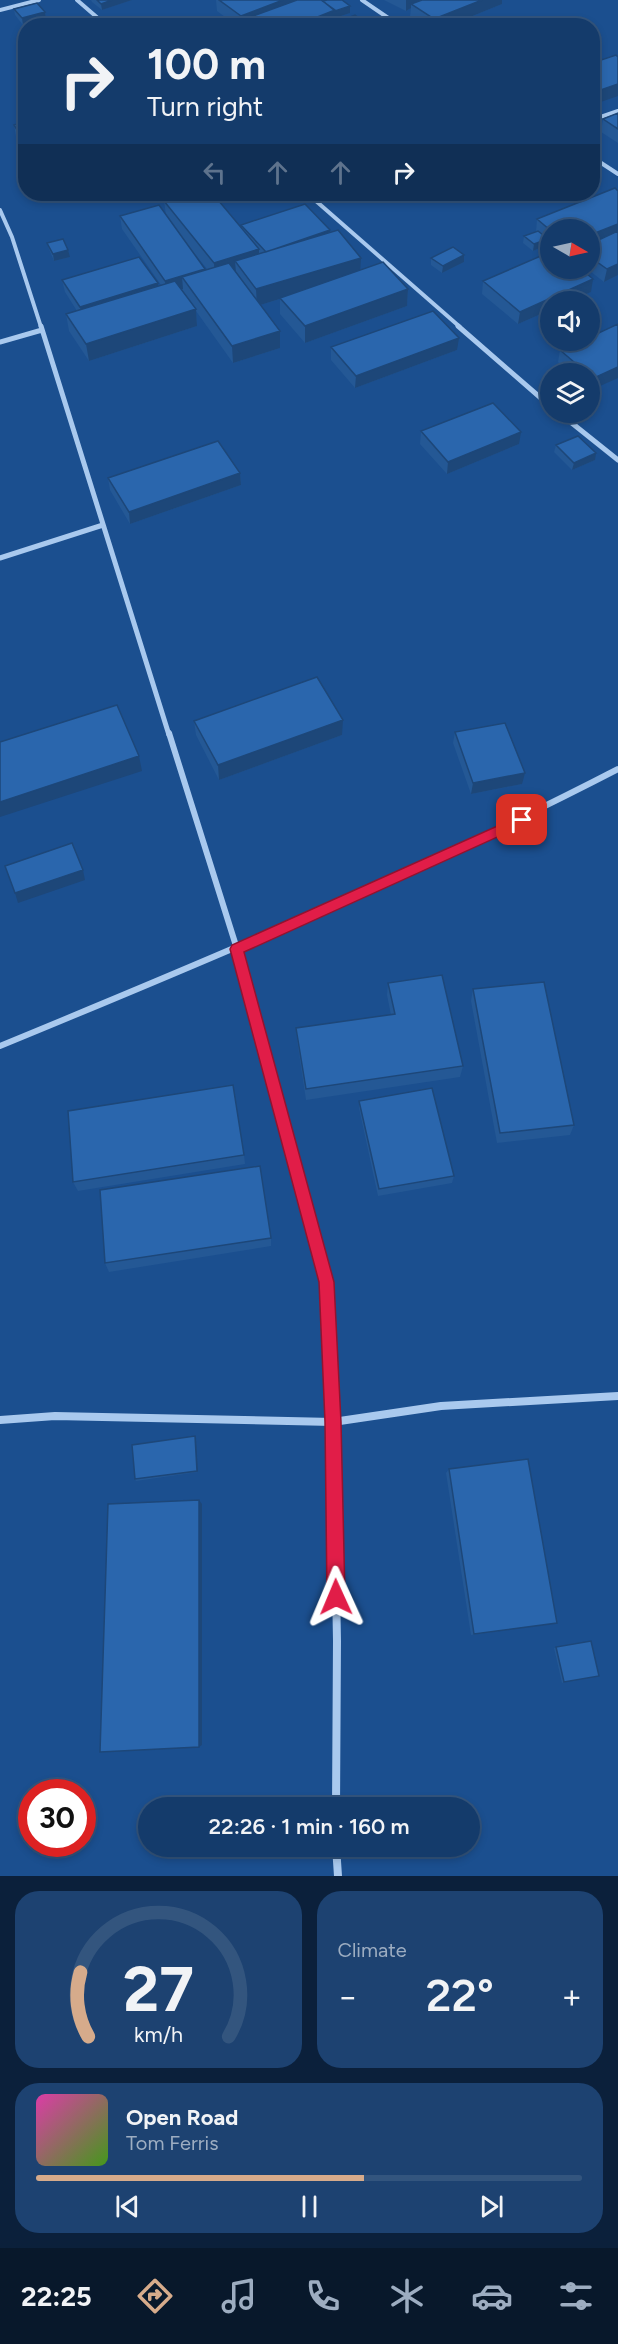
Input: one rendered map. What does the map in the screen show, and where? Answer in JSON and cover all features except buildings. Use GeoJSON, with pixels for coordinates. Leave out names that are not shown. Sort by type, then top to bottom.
{"type":"FeatureCollection","features":[{"type":"Feature","properties":{"kind":"street"},"geometry":{"type":"LineString","coordinates":[[0,10],[39,0]]}},
{"type":"Feature","properties":{"kind":"street"},"geometry":{"type":"LineString","coordinates":[[77,0],[98,18]]}},
{"type":"Feature","properties":{"kind":"street"},"geometry":{"type":"LineString","coordinates":[[363,0],[389,18]]}},
{"type":"Feature","properties":{"kind":"street"},"geometry":{"type":"LineString","coordinates":[[600,117],[618,111]]}},
{"type":"Feature","properties":{"kind":"street"},"geometry":{"type":"LineString","coordinates":[[600,162],[618,174]]}},
{"type":"Feature","properties":{"kind":"street"},"geometry":{"type":"LineString","coordinates":[[316,201],[540,397]]}},
{"type":"Feature","properties":{"kind":"street"},"geometry":{"type":"LineString","coordinates":[[0,210],[12,237],[42,330],[237,949],[327,1282],[333,1422],[337,1641],[336,1797]]}},
{"type":"Feature","properties":{"kind":"street"},"geometry":{"type":"LineString","coordinates":[[0,342],[42,330]]}},
{"type":"Feature","properties":{"kind":"street"},"geometry":{"type":"LineString","coordinates":[[572,423],[618,460]]}},
{"type":"Feature","properties":{"kind":"street"},"geometry":{"type":"LineString","coordinates":[[0,558],[103,525]]}},
{"type":"Feature","properties":{"kind":"street"},"geometry":{"type":"LineString","coordinates":[[0,1046],[237,949],[522,820],[618,769]]}},
{"type":"Feature","properties":{"kind":"street"},"geometry":{"type":"LineString","coordinates":[[0,1420],[54,1416],[333,1422],[441,1406],[618,1396]]}},
{"type":"Feature","properties":{"kind":"street"},"geometry":{"type":"LineString","coordinates":[[337,1857],[338,1876]]}},
{"type":"Feature","properties":{"kind":"route"},"geometry":{"type":"LineString","coordinates":[[336,1597],[333,1422],[327,1282],[237,949],[522,820]]}}]}
